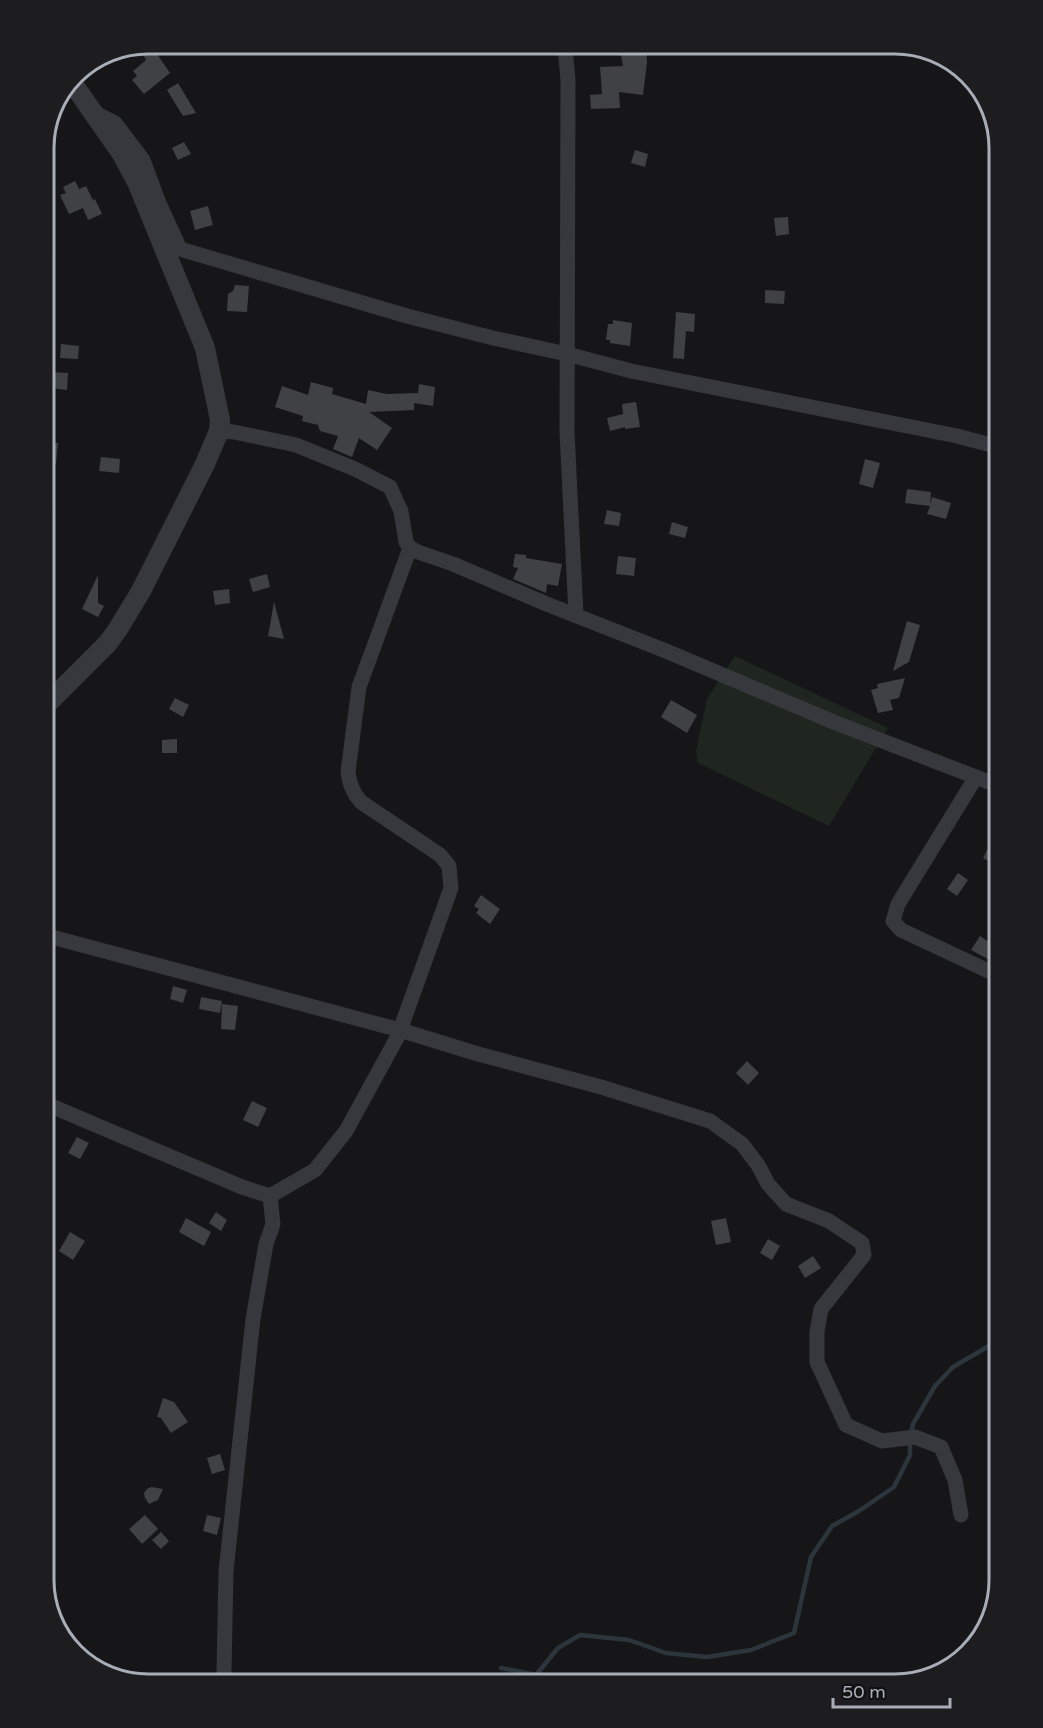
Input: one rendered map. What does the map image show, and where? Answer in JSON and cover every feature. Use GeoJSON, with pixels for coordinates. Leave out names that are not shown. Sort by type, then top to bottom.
{"type":"FeatureCollection","features":[{"type":"Feature","properties":{"kind":"street"},"geometry":{"type":"LineString","coordinates":[[566,54],[568,80],[567,432],[576,615]]}},
{"type":"Feature","properties":{"kind":"street"},"geometry":{"type":"LineString","coordinates":[[54,697],[108,644],[141,591],[205,464],[219,431],[220,420],[206,348],[137,182],[122,154],[76,88]]}},
{"type":"Feature","properties":{"kind":"street"},"geometry":{"type":"LineString","coordinates":[[93,112],[115,123],[143,160],[180,249],[407,316],[493,338],[631,371],[923,429],[989,445]]}},
{"type":"Feature","properties":{"kind":"street"},"geometry":{"type":"LineString","coordinates":[[219,431],[296,445],[355,469],[390,487],[401,511],[406,542],[410,548],[836,723],[989,782]]}},
{"type":"Feature","properties":{"kind":"street"},"geometry":{"type":"LineString","coordinates":[[54,1107],[256,1193],[270,1196],[315,1170],[346,1131],[400,1030],[451,888],[448,866],[440,855],[361,802],[350,785],[348,772],[359,687],[410,548]]}},
{"type":"Feature","properties":{"kind":"street"},"geometry":{"type":"LineString","coordinates":[[976,777],[898,904],[893,921],[902,930],[989,971]]}},
{"type":"Feature","properties":{"kind":"street"},"geometry":{"type":"LineString","coordinates":[[54,938],[400,1030],[478,1054],[601,1087],[710,1121],[742,1144],[758,1165],[768,1184],[786,1204],[829,1221],[862,1243],[864,1255],[821,1309],[817,1332],[818,1362],[846,1425],[882,1441],[915,1437],[941,1447],[955,1480],[961,1515]]}},
{"type":"Feature","properties":{"kind":"street"},"geometry":{"type":"LineString","coordinates":[[224,1674],[226,1571],[253,1319],[266,1244],[273,1224],[270,1196]]}},
{"type":"Feature","properties":{"kind":"shaded area"},"geometry":{"type":"Polygon","coordinates":[[[735,656],[888,728],[829,826],[698,763],[696,751],[707,699],[735,656]]]}},
{"type":"Feature","properties":{"kind":"building"},"geometry":{"type":"Polygon","coordinates":[[[143,54],[157,54],[170,73],[144,94],[132,80],[137,76],[133,71],[146,60],[143,54]]]}},
{"type":"Feature","properties":{"kind":"building"},"geometry":{"type":"Polygon","coordinates":[[[646,54],[643,95],[619,92],[620,108],[591,109],[590,95],[602,94],[600,67],[623,66],[621,55],[646,54]]]}},
{"type":"Feature","properties":{"kind":"building"},"geometry":{"type":"Polygon","coordinates":[[[178,83],[196,113],[183,116],[167,90],[178,83]]]}},
{"type":"Feature","properties":{"kind":"building"},"geometry":{"type":"Polygon","coordinates":[[[184,142],[191,154],[178,160],[172,148],[184,142]]]}},
{"type":"Feature","properties":{"kind":"building"},"geometry":{"type":"Polygon","coordinates":[[[635,150],[648,154],[645,167],[631,163],[635,150]]]}},
{"type":"Feature","properties":{"kind":"building"},"geometry":{"type":"Polygon","coordinates":[[[75,181],[79,189],[86,186],[102,214],[88,220],[83,208],[69,214],[60,195],[66,193],[63,187],[75,181]]]}},
{"type":"Feature","properties":{"kind":"building"},"geometry":{"type":"Polygon","coordinates":[[[208,206],[213,225],[195,230],[190,211],[208,206]]]}},
{"type":"Feature","properties":{"kind":"building"},"geometry":{"type":"Polygon","coordinates":[[[788,217],[789,234],[776,236],[774,218],[788,217]]]}},
{"type":"Feature","properties":{"kind":"building"},"geometry":{"type":"Polygon","coordinates":[[[235,285],[249,286],[247,312],[227,311],[228,294],[233,291],[235,285]]]}},
{"type":"Feature","properties":{"kind":"building"},"geometry":{"type":"Polygon","coordinates":[[[765,290],[785,291],[784,304],[765,303],[765,290]]]}},
{"type":"Feature","properties":{"kind":"building"},"geometry":{"type":"Polygon","coordinates":[[[676,312],[695,314],[694,332],[686,331],[684,359],[673,358],[676,312]]]}},
{"type":"Feature","properties":{"kind":"building"},"geometry":{"type":"Polygon","coordinates":[[[613,320],[632,323],[630,346],[610,343],[610,340],[606,340],[608,324],[613,324],[613,320]]]}},
{"type":"Feature","properties":{"kind":"building"},"geometry":{"type":"Polygon","coordinates":[[[61,344],[79,346],[78,359],[60,358],[61,344]]]}},
{"type":"Feature","properties":{"kind":"building"},"geometry":{"type":"Polygon","coordinates":[[[54,372],[68,373],[67,390],[54,389],[54,372]]]}},
{"type":"Feature","properties":{"kind":"building"},"geometry":{"type":"Polygon","coordinates":[[[311,382],[333,388],[332,394],[366,404],[368,390],[387,394],[418,393],[419,384],[435,387],[433,406],[414,403],[414,410],[369,412],[392,428],[377,450],[359,438],[352,457],[333,449],[338,436],[320,431],[318,425],[302,421],[303,416],[275,407],[282,386],[308,395],[311,382]]]}},
{"type":"Feature","properties":{"kind":"building"},"geometry":{"type":"Polygon","coordinates":[[[636,402],[640,427],[625,429],[625,427],[610,431],[607,418],[623,414],[622,404],[636,402]]]}},
{"type":"Feature","properties":{"kind":"building"},"geometry":{"type":"Polygon","coordinates":[[[54,442],[58,443],[56,464],[54,464],[54,442]]]}},
{"type":"Feature","properties":{"kind":"building"},"geometry":{"type":"Polygon","coordinates":[[[101,457],[120,459],[119,473],[99,471],[101,457]]]}},
{"type":"Feature","properties":{"kind":"building"},"geometry":{"type":"Polygon","coordinates":[[[865,459],[880,463],[873,488],[859,484],[865,459]]]}},
{"type":"Feature","properties":{"kind":"building"},"geometry":{"type":"Polygon","coordinates":[[[907,489],[931,492],[930,505],[932,497],[951,503],[946,519],[927,514],[930,506],[905,503],[907,489]]]}},
{"type":"Feature","properties":{"kind":"building"},"geometry":{"type":"Polygon","coordinates":[[[607,510],[621,513],[619,526],[604,524],[607,510]]]}},
{"type":"Feature","properties":{"kind":"building"},"geometry":{"type":"Polygon","coordinates":[[[672,522],[688,527],[685,538],[669,534],[672,522]]]}},
{"type":"Feature","properties":{"kind":"building"},"geometry":{"type":"Polygon","coordinates":[[[515,554],[562,564],[558,586],[547,584],[546,593],[513,579],[518,568],[513,567],[515,554]]]}},
{"type":"Feature","properties":{"kind":"building"},"geometry":{"type":"Polygon","coordinates":[[[618,556],[636,558],[634,576],[616,574],[618,556]]]}},
{"type":"Feature","properties":{"kind":"building"},"geometry":{"type":"Polygon","coordinates":[[[267,574],[270,587],[253,592],[249,579],[267,574]]]}},
{"type":"Feature","properties":{"kind":"building"},"geometry":{"type":"Polygon","coordinates":[[[98,575],[98,603],[104,606],[98,617],[82,609],[98,575]]]}},
{"type":"Feature","properties":{"kind":"building"},"geometry":{"type":"Polygon","coordinates":[[[229,589],[230,603],[215,605],[213,591],[229,589]]]}},
{"type":"Feature","properties":{"kind":"building"},"geometry":{"type":"Polygon","coordinates":[[[274,602],[284,639],[268,636],[274,602]]]}},
{"type":"Feature","properties":{"kind":"building"},"geometry":{"type":"Polygon","coordinates":[[[907,621],[920,625],[909,662],[893,671],[907,621]]]}},
{"type":"Feature","properties":{"kind":"building"},"geometry":{"type":"Polygon","coordinates":[[[905,678],[899,698],[890,700],[893,710],[878,713],[871,690],[878,688],[877,684],[905,678]]]}},
{"type":"Feature","properties":{"kind":"building"},"geometry":{"type":"Polygon","coordinates":[[[175,698],[189,705],[183,717],[169,709],[175,698]]]}},
{"type":"Feature","properties":{"kind":"building"},"geometry":{"type":"Polygon","coordinates":[[[671,700],[697,715],[687,733],[661,717],[671,700]]]}},
{"type":"Feature","properties":{"kind":"building"},"geometry":{"type":"Polygon","coordinates":[[[177,739],[177,753],[162,753],[162,740],[177,739]]]}},
{"type":"Feature","properties":{"kind":"building"},"geometry":{"type":"Polygon","coordinates":[[[989,846],[989,862],[983,858],[989,846]]]}},
{"type":"Feature","properties":{"kind":"building"},"geometry":{"type":"Polygon","coordinates":[[[958,873],[968,880],[957,896],[947,889],[958,873]]]}},
{"type":"Feature","properties":{"kind":"building"},"geometry":{"type":"Polygon","coordinates":[[[481,895],[500,909],[490,924],[476,913],[479,909],[474,906],[481,895]]]}},
{"type":"Feature","properties":{"kind":"building"},"geometry":{"type":"Polygon","coordinates":[[[980,936],[989,942],[989,960],[971,950],[980,936]]]}},
{"type":"Feature","properties":{"kind":"building"},"geometry":{"type":"Polygon","coordinates":[[[173,986],[187,990],[183,1003],[170,999],[173,986]]]}},
{"type":"Feature","properties":{"kind":"building"},"geometry":{"type":"Polygon","coordinates":[[[201,997],[222,1001],[220,1013],[199,1009],[201,997]]]}},
{"type":"Feature","properties":{"kind":"building"},"geometry":{"type":"Polygon","coordinates":[[[222,1004],[238,1006],[235,1030],[221,1029],[222,1004]]]}},
{"type":"Feature","properties":{"kind":"building"},"geometry":{"type":"Polygon","coordinates":[[[747,1061],[759,1073],[748,1085],[736,1073],[747,1061]]]}},
{"type":"Feature","properties":{"kind":"building"},"geometry":{"type":"Polygon","coordinates":[[[252,1101],[267,1108],[258,1127],[243,1120],[252,1101]]]}},
{"type":"Feature","properties":{"kind":"building"},"geometry":{"type":"Polygon","coordinates":[[[77,1137],[89,1143],[80,1159],[68,1153],[77,1137]]]}},
{"type":"Feature","properties":{"kind":"building"},"geometry":{"type":"Polygon","coordinates":[[[216,1212],[227,1220],[221,1231],[209,1223],[216,1212]]]}},
{"type":"Feature","properties":{"kind":"building"},"geometry":{"type":"Polygon","coordinates":[[[186,1218],[211,1232],[204,1246],[179,1232],[186,1218]]]}},
{"type":"Feature","properties":{"kind":"building"},"geometry":{"type":"Polygon","coordinates":[[[726,1218],[731,1242],[716,1245],[711,1221],[726,1218]]]}},
{"type":"Feature","properties":{"kind":"building"},"geometry":{"type":"Polygon","coordinates":[[[70,1232],[85,1241],[73,1260],[59,1251],[70,1232]]]}},
{"type":"Feature","properties":{"kind":"building"},"geometry":{"type":"Polygon","coordinates":[[[768,1239],[780,1246],[772,1260],[760,1253],[768,1239]]]}},
{"type":"Feature","properties":{"kind":"building"},"geometry":{"type":"Polygon","coordinates":[[[813,1256],[821,1268],[805,1278],[798,1266],[813,1256]]]}},
{"type":"Feature","properties":{"kind":"building"},"geometry":{"type":"Polygon","coordinates":[[[163,1398],[174,1402],[188,1422],[171,1433],[161,1418],[157,1417],[163,1398]]]}},
{"type":"Feature","properties":{"kind":"building"},"geometry":{"type":"Polygon","coordinates":[[[220,1454],[225,1470],[212,1474],[207,1458],[220,1454]]]}},
{"type":"Feature","properties":{"kind":"building"},"geometry":{"type":"Polygon","coordinates":[[[151,1487],[163,1489],[158,1500],[149,1504],[144,1493],[151,1487]]]}},
{"type":"Feature","properties":{"kind":"building"},"geometry":{"type":"Polygon","coordinates":[[[145,1515],[158,1529],[142,1544],[129,1529],[145,1515]]]}},
{"type":"Feature","properties":{"kind":"building"},"geometry":{"type":"Polygon","coordinates":[[[207,1515],[221,1518],[217,1535],[203,1531],[207,1515]]]}},
{"type":"Feature","properties":{"kind":"building"},"geometry":{"type":"Polygon","coordinates":[[[161,1532],[169,1541],[161,1549],[152,1540],[161,1532]]]}},
{"type":"Feature","properties":{"kind":"waterway"},"geometry":{"type":"LineString","coordinates":[[537,1674],[558,1648],[580,1635],[629,1640],[666,1653],[707,1657],[751,1650],[794,1633],[811,1557],[832,1526],[894,1487],[910,1455],[913,1424],[935,1386],[953,1367],[989,1346]]}},
{"type":"Feature","properties":{"kind":"waterway"},"geometry":{"type":"LineString","coordinates":[[501,1668],[531,1674]]}}]}
